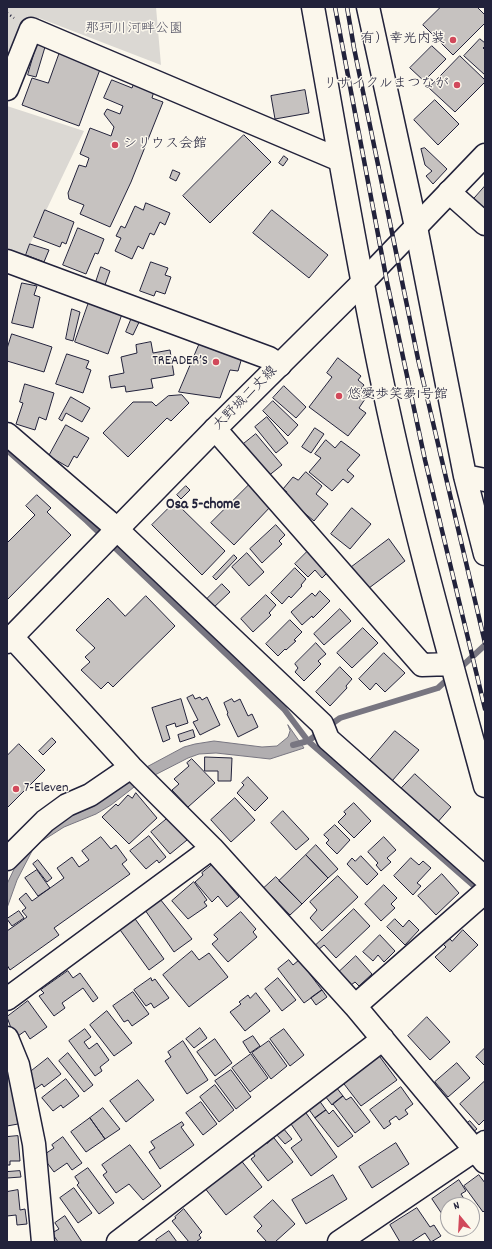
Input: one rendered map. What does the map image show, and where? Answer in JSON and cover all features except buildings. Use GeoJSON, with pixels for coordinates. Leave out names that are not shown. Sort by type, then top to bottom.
{"type":"FeatureCollection","features":[{"type":"Feature","properties":{"kind":"street"},"geometry":{"type":"LineString","coordinates":[[313,7],[340,160],[386,398],[428,578],[485,786]]}},
{"type":"Feature","properties":{"kind":"street"},"geometry":{"type":"LineString","coordinates":[[368,7],[416,227],[475,478],[485,554]]}},
{"type":"Feature","properties":{"kind":"street"},"geometry":{"type":"LineString","coordinates":[[7,89],[31,29],[340,160]]}},
{"type":"Feature","properties":{"kind":"street","name":"大野城二丈線"},"geometry":{"type":"LineString","coordinates":[[9,640],[215,429],[363,282],[485,156]]}},
{"type":"Feature","properties":{"kind":"street"},"geometry":{"type":"LineString","coordinates":[[450,192],[485,224]]}},
{"type":"Feature","properties":{"kind":"street"},"geometry":{"type":"LineString","coordinates":[[7,261],[269,358],[280,365]]}},
{"type":"Feature","properties":{"kind":"street"},"geometry":{"type":"LineString","coordinates":[[215,429],[422,665],[451,664]]}},
{"type":"Feature","properties":{"kind":"street"},"geometry":{"type":"LineString","coordinates":[[7,434],[117,530],[325,731],[483,890],[355,1006]]}},
{"type":"Feature","properties":{"kind":"street"},"geometry":{"type":"LineString","coordinates":[[9,640],[131,768],[212,848],[355,1006],[482,1151],[339,1242]]}},
{"type":"Feature","properties":{"kind":"street"},"geometry":{"type":"LineString","coordinates":[[7,859],[45,821],[66,805],[90,795],[131,768]]}},
{"type":"Feature","properties":{"kind":"street"},"geometry":{"type":"LineString","coordinates":[[7,999],[212,848]]}},
{"type":"Feature","properties":{"kind":"street"},"geometry":{"type":"LineString","coordinates":[[7,1038],[18,1065],[34,1144],[42,1242]]}},
{"type":"Feature","properties":{"kind":"street"},"geometry":{"type":"LineString","coordinates":[[118,1242],[383,1039]]}},
{"type":"Feature","properties":{"kind":"green space","name":"那珂川河畔公園"},"geometry":{"type":"Polygon","coordinates":[[[7,7],[156,7],[161,65],[39,18],[7,100],[7,7]]]}},
{"type":"Feature","properties":{"kind":"green space"},"geometry":{"type":"Polygon","coordinates":[[[7,106],[84,131],[22,261],[7,255],[7,106]]]}},
{"type":"Feature","properties":{"kind":"shaded area"},"geometry":{"type":"Polygon","coordinates":[[[288,725],[304,748],[270,759],[216,753],[199,754],[188,758],[138,784],[111,805],[96,814],[64,827],[42,841],[32,851],[17,880],[7,908],[7,884],[24,848],[50,825],[90,807],[134,778],[141,770],[184,747],[214,741],[262,747],[277,746],[288,737],[290,731],[288,725]]]}},
{"type":"Feature","properties":{"kind":"waterway"},"geometry":{"type":"LineString","coordinates":[[7,450],[87,521],[284,709],[308,741],[481,892]]}},
{"type":"Feature","properties":{"kind":"waterway"},"geometry":{"type":"LineString","coordinates":[[458,670],[485,645]]}},
{"type":"Feature","properties":{"kind":"waterway"},"geometry":{"type":"LineString","coordinates":[[293,745],[308,741],[340,718],[438,688],[451,676]]}},
{"type":"Feature","properties":{"kind":"railway"},"geometry":{"type":"LineString","coordinates":[[335,7],[387,282],[425,460],[485,709]]}},
{"type":"Feature","properties":{"kind":"railway"},"geometry":{"type":"LineString","coordinates":[[347,7],[354,48],[418,359],[485,643]]}},
{"type":"Feature","properties":{"kind":"place","name":"有）幸光内装"},"geometry":{"type":"Point","coordinates":[453,40]}},
{"type":"Feature","properties":{"kind":"place","name":"リサイクルまつなが"},"geometry":{"type":"Point","coordinates":[457,85]}},
{"type":"Feature","properties":{"kind":"place","name":"シリウス会館"},"geometry":{"type":"Point","coordinates":[115,145]}},
{"type":"Feature","properties":{"kind":"place","name":"TREADER’S"},"geometry":{"type":"Point","coordinates":[216,362]}},
{"type":"Feature","properties":{"kind":"place","name":"悠愛歩笑夢1号館"},"geometry":{"type":"Point","coordinates":[339,396]}},
{"type":"Feature","properties":{"kind":"place","name":"7-Eleven"},"geometry":{"type":"Point","coordinates":[16,789]}},
{"type":"Feature","properties":{"kind":"district","name":"Osa 5-chome"},"geometry":{"type":"Point","coordinates":[203,506]}}]}
